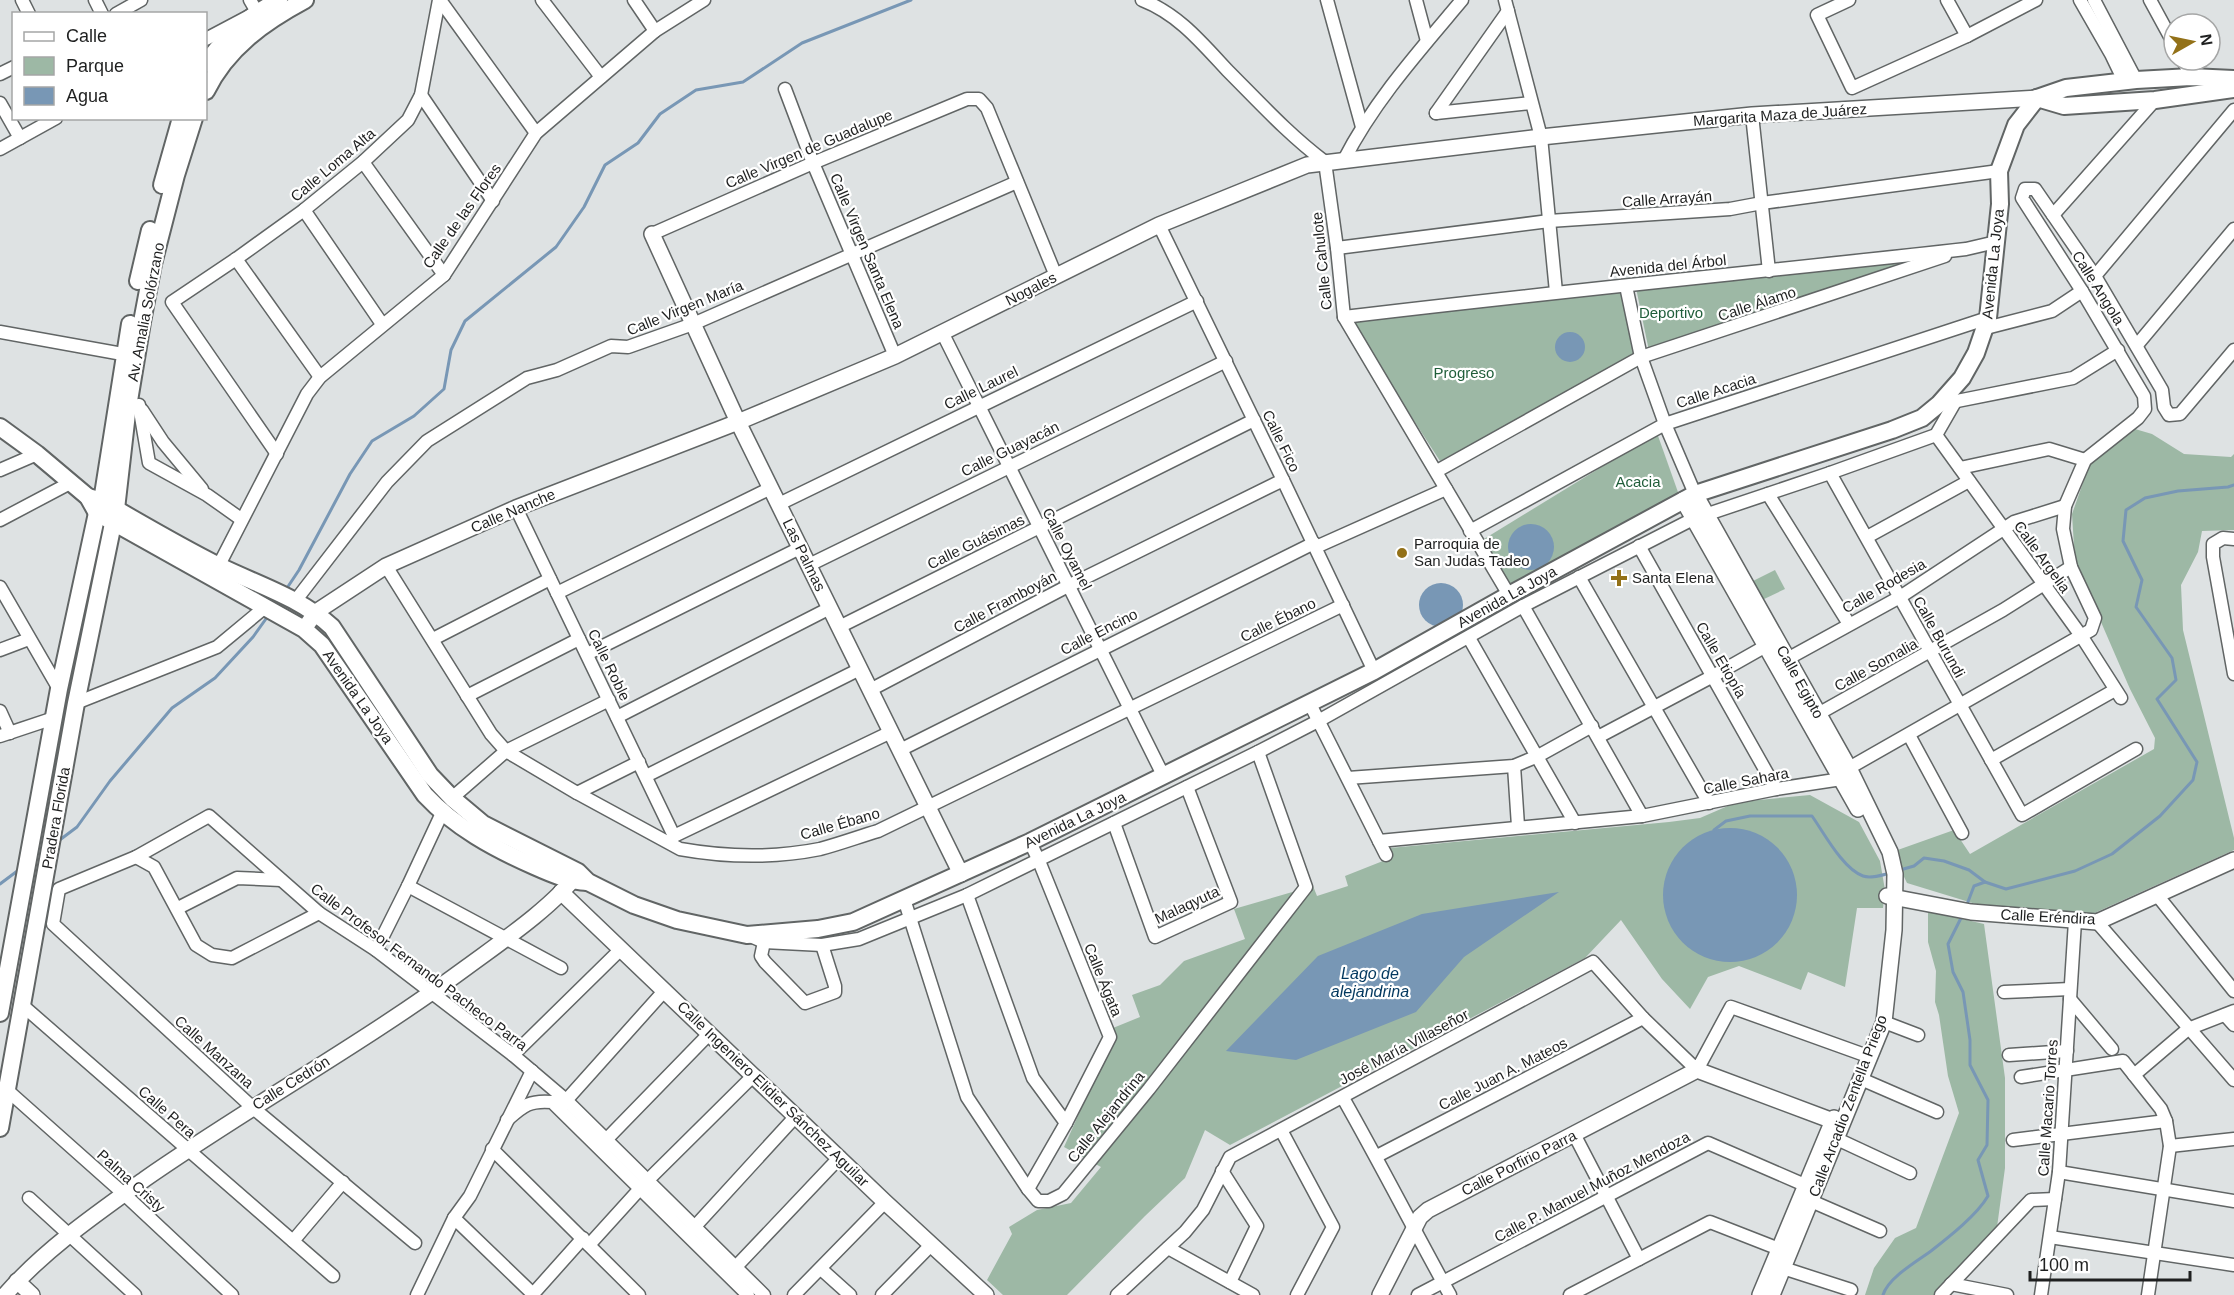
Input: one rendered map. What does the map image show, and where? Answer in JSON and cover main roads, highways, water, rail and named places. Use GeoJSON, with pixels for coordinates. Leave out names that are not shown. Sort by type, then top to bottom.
{"type":"FeatureCollection","features":[{"type":"Feature","properties":{"kind":"main road"},"geometry":{"type":"LineString","coordinates":[[207,62],[218,46],[253,6],[279,0]]}},
{"type":"Feature","properties":{"kind":"main road"},"geometry":{"type":"LineString","coordinates":[[207,89],[215,71],[239,45],[267,22],[305,0]]}},
{"type":"Feature","properties":{"kind":"main road"},"geometry":{"type":"LineString","coordinates":[[2037,98],[2066,88],[2130,81],[2191,78],[2234,79]]}},
{"type":"Feature","properties":{"kind":"main road","name":"Margarita Maza de Juárez"},"geometry":{"type":"LineString","coordinates":[[2037,98],[2064,106],[2156,100],[2234,90]]}},
{"type":"Feature","properties":{"kind":"main road","name":"Avenida La Joya"},"geometry":{"type":"LineString","coordinates":[[0,426],[103,509],[268,610],[304,629],[322,645],[425,795],[442,813],[499,851],[677,920],[747,935],[818,929],[853,922],[1030,842],[1164,777],[1374,671],[1689,497],[1892,430],[1922,418],[1947,403],[1976,354],[1987,323],[2000,204],[1999,171],[2016,125],[2037,98]]}},
{"type":"Feature","properties":{"kind":"main road","name":"Av. Amalia Solórzano"},"geometry":{"type":"LineString","coordinates":[[103,509],[124,360],[142,260],[180,120]]}},
{"type":"Feature","properties":{"kind":"main road","name":"Av. Amalia Solórzano"},"geometry":{"type":"LineString","coordinates":[[103,509],[127,413],[151,276],[176,175],[193,120]]}},
{"type":"Feature","properties":{"kind":"main road","name":"Avenida La Joya"},"geometry":{"type":"LineString","coordinates":[[103,509],[316,612],[332,627],[430,775],[452,798],[483,824],[575,882]]}},
{"type":"Feature","properties":{"kind":"main road","name":"Pradera Florida"},"geometry":{"type":"LineString","coordinates":[[0,1012],[59,689],[103,509]]}},
{"type":"Feature","properties":{"kind":"main road","name":"Pradera Florida"},"geometry":{"type":"LineString","coordinates":[[0,1128],[76,703],[103,509]]}},
{"type":"Feature","properties":{"kind":"water"},"geometry":{"type":"Polygon","coordinates":[[[1570,332],[1581,336],[1585,347],[1581,358],[1570,362],[1559,358],[1555,347],[1559,336],[1570,332]]]}},
{"type":"Feature","properties":{"kind":"water"},"geometry":{"type":"Polygon","coordinates":[[[1531,524],[1547,531],[1554,547],[1547,563],[1531,570],[1515,563],[1508,547],[1515,531],[1531,524]]]}},
{"type":"Feature","properties":{"kind":"water"},"geometry":{"type":"Polygon","coordinates":[[[1441,583],[1457,589],[1463,605],[1457,621],[1441,627],[1425,621],[1419,605],[1425,589],[1441,583]]]}},
{"type":"Feature","properties":{"kind":"water"},"geometry":{"type":"Polygon","coordinates":[[[1730,828],[1756,833],[1777,848],[1792,869],[1797,895],[1792,921],[1777,942],[1756,957],[1730,962],[1704,957],[1683,942],[1668,921],[1663,895],[1668,869],[1683,848],[1704,833],[1730,828]]]}},
{"type":"Feature","properties":{"kind":"water","name":"Lago de alejandrina"},"geometry":{"type":"Polygon","coordinates":[[[1559,892],[1464,957],[1416,1012],[1296,1060],[1226,1051],[1318,956],[1422,914],[1559,892]]]}},
{"type":"Feature","properties":{"kind":"waterway"},"geometry":{"type":"LineString","coordinates":[[285,591],[299,570],[350,474],[372,441],[414,416],[444,389],[451,350],[465,321],[556,247],[584,207],[605,165],[638,143],[660,114],[696,90],[743,82],[802,43],[911,0]]}},
{"type":"Feature","properties":{"kind":"waterway"},"geometry":{"type":"LineString","coordinates":[[1900,870],[1914,866],[1924,858],[1944,861],[1969,870],[1985,882],[2006,889],[2075,871],[2112,854],[2160,816],[2193,780],[2197,762],[2157,699],[2176,680],[2172,658],[2136,607],[2142,580],[2123,541],[2126,510],[2145,498],[2178,491],[2234,485]]}},
{"type":"Feature","properties":{"kind":"waterway"},"geometry":{"type":"LineString","coordinates":[[57,842],[77,827],[110,781],[172,708],[215,678],[253,637],[268,616]]}},
{"type":"Feature","properties":{"kind":"waterway"},"geometry":{"type":"LineString","coordinates":[[1714,830],[1726,821],[1750,816],[1812,816],[1834,850],[1856,872],[1869,877],[1891,873]]}},
{"type":"Feature","properties":{"kind":"waterway"},"geometry":{"type":"LineString","coordinates":[[0,884],[20,869]]}},
{"type":"Feature","properties":{"kind":"waterway"},"geometry":{"type":"LineString","coordinates":[[1966,907],[1974,886],[1985,882]]}},
{"type":"Feature","properties":{"kind":"waterway"},"geometry":{"type":"LineString","coordinates":[[1883,1295],[1897,1276],[1962,1225],[1977,1211],[1988,1196],[1978,1160],[1987,1145],[1988,1100],[1970,1065],[1970,1040],[1963,992],[1953,972],[1948,944],[1962,916]]}},
{"type":"Feature","properties":{"kind":"place","name":"Parroquia de San Judas Tadeo"},"geometry":{"type":"Point","coordinates":[1402,553]}},
{"type":"Feature","properties":{"kind":"place","name":"Santa Elena"},"geometry":{"type":"Point","coordinates":[1619,578]}},
{"type":"Feature","properties":{"kind":"park label","name":"Deportivo"},"geometry":{"type":"Point","coordinates":[1671,313]}},
{"type":"Feature","properties":{"kind":"park label","name":"Progreso"},"geometry":{"type":"Point","coordinates":[1464,373]}},
{"type":"Feature","properties":{"kind":"park label","name":"Acacia"},"geometry":{"type":"Point","coordinates":[1638,482]}}]}
